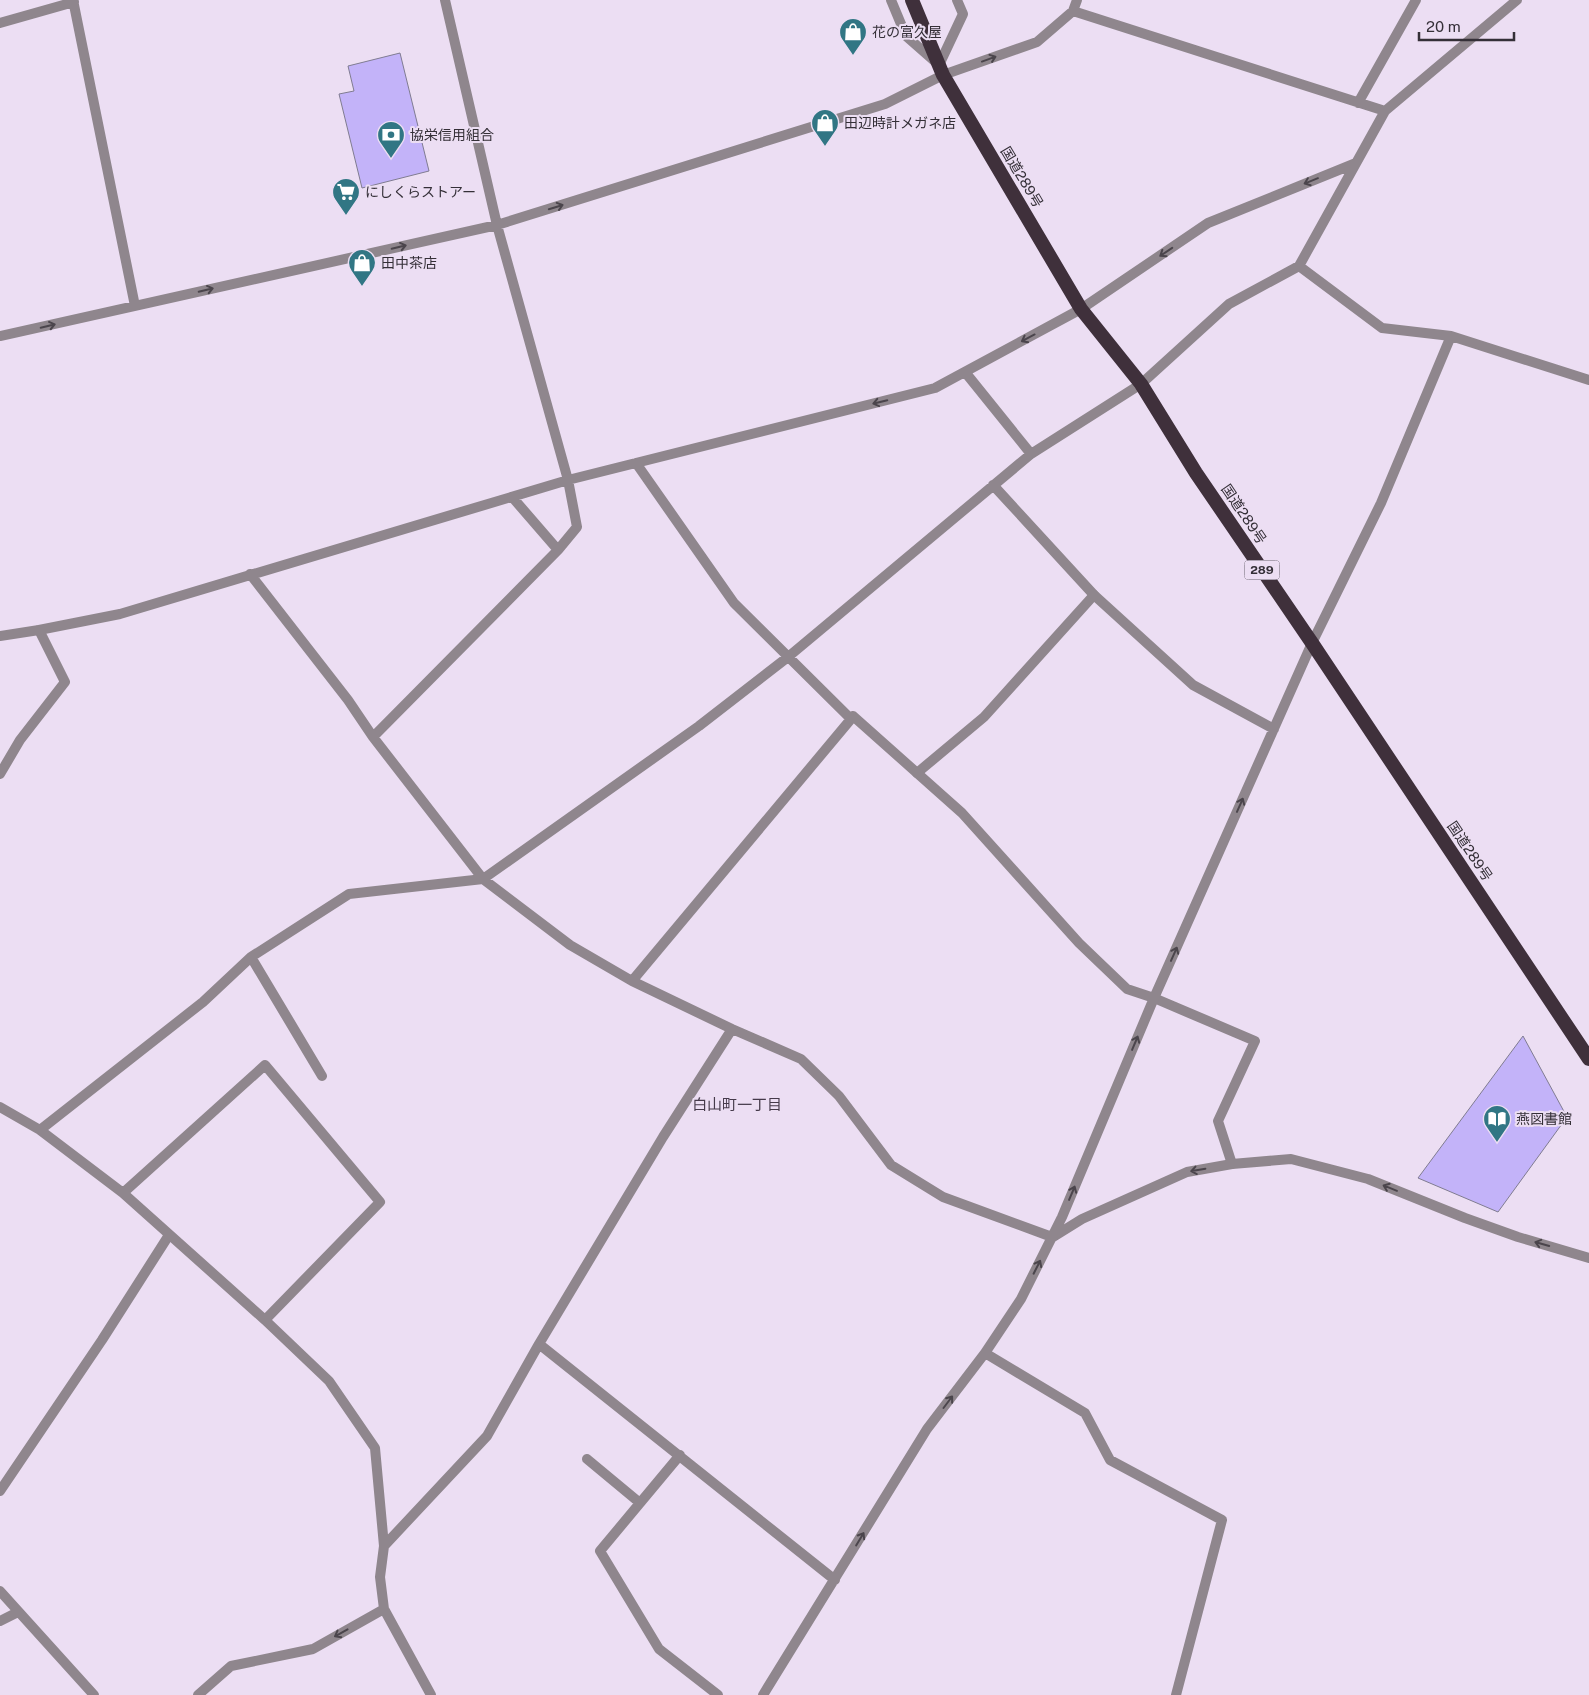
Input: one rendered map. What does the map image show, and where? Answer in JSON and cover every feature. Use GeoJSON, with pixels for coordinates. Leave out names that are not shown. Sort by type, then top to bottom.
{"type":"FeatureCollection","features":[{"type":"Feature","properties":{"kind":"highway","name":"国道289号"},"geometry":{"type":"LineString","coordinates":[[912,0],[941,70],[1082,310],[1141,384],[1196,474],[1312,643],[1589,1059]]}},
{"type":"Feature","properties":{"kind":"street"},"geometry":{"type":"LineString","coordinates":[[373,736],[558,550],[577,527],[568,480],[497,225],[445,0]]}},
{"type":"Feature","properties":{"kind":"street"},"geometry":{"type":"LineString","coordinates":[[891,0],[906,36],[941,70]]}},
{"type":"Feature","properties":{"kind":"street"},"geometry":{"type":"LineString","coordinates":[[941,70],[963,14],[957,0]]}},
{"type":"Feature","properties":{"kind":"street"},"geometry":{"type":"LineString","coordinates":[[0,336],[497,225],[885,104],[941,70],[1037,42],[1072,11],[1077,0]]}},
{"type":"Feature","properties":{"kind":"street"},"geometry":{"type":"LineString","coordinates":[[1358,103],[1416,0]]}},
{"type":"Feature","properties":{"kind":"street"},"geometry":{"type":"LineString","coordinates":[[40,1130],[203,1002],[251,957],[349,894],[483,879],[699,726],[788,657],[1031,454],[1141,384],[1229,304],[1299,266],[1385,112],[1517,0]]}},
{"type":"Feature","properties":{"kind":"street"},"geometry":{"type":"LineString","coordinates":[[0,23],[74,1],[135,306]]}},
{"type":"Feature","properties":{"kind":"street"},"geometry":{"type":"LineString","coordinates":[[1072,11],[1385,112]]}},
{"type":"Feature","properties":{"kind":"street"},"geometry":{"type":"LineString","coordinates":[[0,636],[120,614],[568,480],[935,388],[1082,310],[1208,223],[1356,163]]}},
{"type":"Feature","properties":{"kind":"street"},"geometry":{"type":"LineString","coordinates":[[1299,266],[1382,328],[1451,336],[1589,380]]}},
{"type":"Feature","properties":{"kind":"street"},"geometry":{"type":"LineString","coordinates":[[763,1695],[927,1429],[985,1353],[1021,1299],[1062,1217],[1154,998],[1312,643],[1380,502],[1451,336]]}},
{"type":"Feature","properties":{"kind":"street"},"geometry":{"type":"LineString","coordinates":[[965,372],[1031,454]]}},
{"type":"Feature","properties":{"kind":"street"},"geometry":{"type":"LineString","coordinates":[[636,463],[734,603],[850,719]]}},
{"type":"Feature","properties":{"kind":"street"},"geometry":{"type":"LineString","coordinates":[[993,485],[1094,595],[1193,685],[1274,729]]}},
{"type":"Feature","properties":{"kind":"street"},"geometry":{"type":"LineString","coordinates":[[513,498],[558,550]]}},
{"type":"Feature","properties":{"kind":"street"},"geometry":{"type":"LineString","coordinates":[[250,574],[483,879],[570,945],[632,981],[732,1029],[801,1059],[839,1096],[891,1165],[943,1197],[1052,1237]]}},
{"type":"Feature","properties":{"kind":"street"},"geometry":{"type":"LineString","coordinates":[[917,773],[984,717],[1094,595]]}},
{"type":"Feature","properties":{"kind":"street"},"geometry":{"type":"LineString","coordinates":[[0,774],[20,740],[65,682],[40,630]]}},
{"type":"Feature","properties":{"kind":"street"},"geometry":{"type":"LineString","coordinates":[[632,981],[854,716],[962,813],[1079,943],[1127,989],[1154,998],[1255,1041],[1218,1121],[1232,1164]]}},
{"type":"Feature","properties":{"kind":"street"},"geometry":{"type":"LineString","coordinates":[[251,957],[322,1076]]}},
{"type":"Feature","properties":{"kind":"street"},"geometry":{"type":"LineString","coordinates":[[384,1546],[487,1436],[539,1344],[663,1137],[732,1029]]}},
{"type":"Feature","properties":{"kind":"street"},"geometry":{"type":"LineString","coordinates":[[123,1194],[265,1065],[380,1202],[265,1320]]}},
{"type":"Feature","properties":{"kind":"street"},"geometry":{"type":"LineString","coordinates":[[0,1107],[4,1116],[40,1130],[123,1194],[265,1320],[329,1381],[375,1448],[384,1546],[380,1577],[384,1609],[430,1695]]}},
{"type":"Feature","properties":{"kind":"street"},"geometry":{"type":"LineString","coordinates":[[1052,1237],[1082,1219],[1187,1172],[1232,1164],[1291,1158],[1368,1179],[1464,1218],[1518,1237],[1589,1258]]}},
{"type":"Feature","properties":{"kind":"street"},"geometry":{"type":"LineString","coordinates":[[0,1491],[102,1340],[169,1235]]}},
{"type":"Feature","properties":{"kind":"street"},"geometry":{"type":"LineString","coordinates":[[539,1344],[835,1580]]}},
{"type":"Feature","properties":{"kind":"street"},"geometry":{"type":"LineString","coordinates":[[985,1353],[1085,1413],[1110,1460],[1222,1520],[1176,1695]]}},
{"type":"Feature","properties":{"kind":"street"},"geometry":{"type":"LineString","coordinates":[[680,1455],[600,1551],[659,1649],[718,1695]]}},
{"type":"Feature","properties":{"kind":"street"},"geometry":{"type":"LineString","coordinates":[[587,1459],[640,1503]]}},
{"type":"Feature","properties":{"kind":"street"},"geometry":{"type":"LineString","coordinates":[[0,1591],[94,1695]]}},
{"type":"Feature","properties":{"kind":"street"},"geometry":{"type":"LineString","coordinates":[[198,1695],[231,1666],[313,1649],[384,1609]]}},
{"type":"Feature","properties":{"kind":"street"},"geometry":{"type":"LineString","coordinates":[[0,1621],[18,1612]]}},
{"type":"Feature","properties":{"kind":"building"},"geometry":{"type":"Polygon","coordinates":[[[400,53],[429,171],[362,188],[339,94],[354,91],[348,66],[400,53]]]}},
{"type":"Feature","properties":{"kind":"building"},"geometry":{"type":"Polygon","coordinates":[[[1523,1036],[1567,1117],[1498,1212],[1418,1178],[1523,1036]]]}},
{"type":"Feature","properties":{"kind":"place","name":"花の富久屋"},"geometry":{"type":"Point","coordinates":[853,56]}},
{"type":"Feature","properties":{"kind":"place","name":"田辺時計メガネ店"},"geometry":{"type":"Point","coordinates":[825,147]}},
{"type":"Feature","properties":{"kind":"place","name":"協栄信用組合"},"geometry":{"type":"Point","coordinates":[391,159]}},
{"type":"Feature","properties":{"kind":"place","name":"にしくらストアー"},"geometry":{"type":"Point","coordinates":[346,216]}},
{"type":"Feature","properties":{"kind":"place","name":"田中茶店"},"geometry":{"type":"Point","coordinates":[362,287]}},
{"type":"Feature","properties":{"kind":"place","name":"燕図書館"},"geometry":{"type":"Point","coordinates":[1497,1143]}},
{"type":"Feature","properties":{"kind":"district","name":"白山町一丁目"},"geometry":{"type":"Point","coordinates":[737,1105]}}]}
